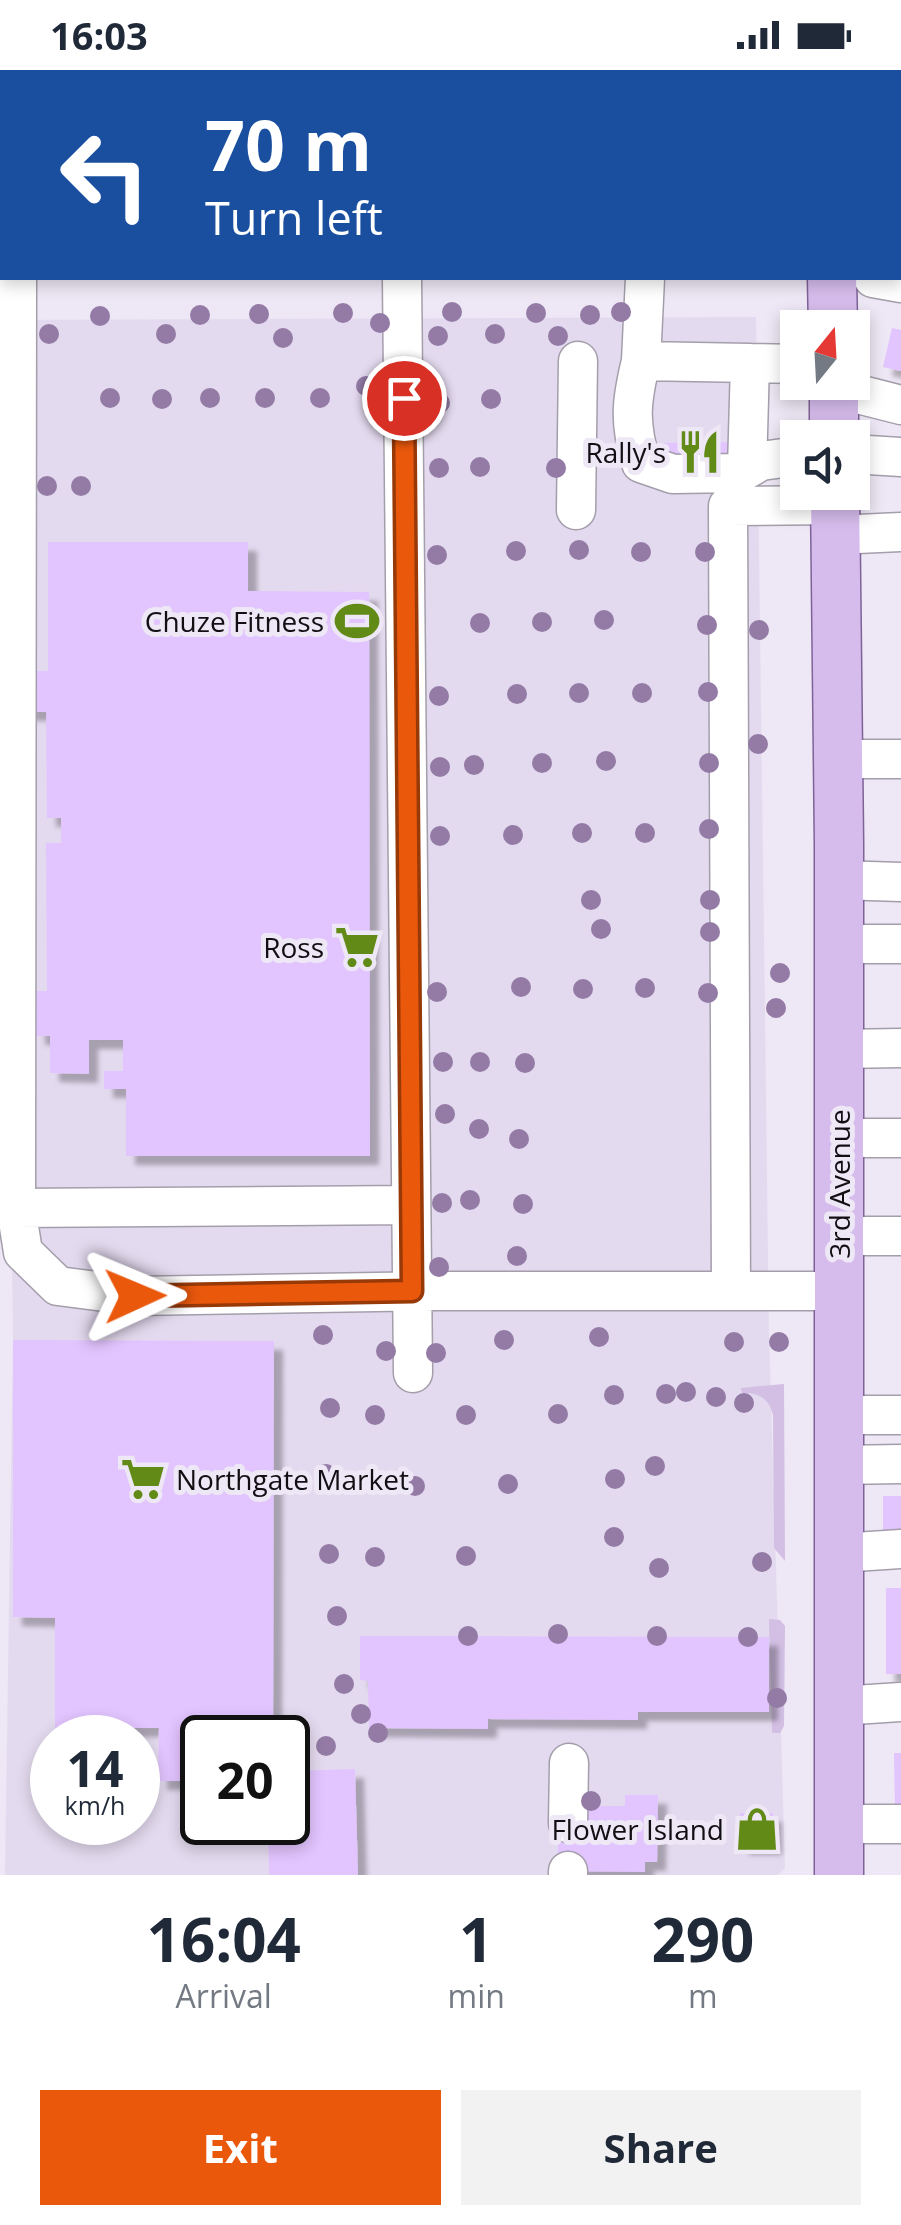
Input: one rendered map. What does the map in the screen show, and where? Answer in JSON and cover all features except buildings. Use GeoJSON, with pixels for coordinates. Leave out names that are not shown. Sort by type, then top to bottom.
{"type":"FeatureCollection","features":[{"type":"Feature","properties":{"kind":"main road"},"geometry":{"type":"LineString","coordinates":[[832,280],[833,310]]}},
{"type":"Feature","properties":{"kind":"main road","name":"3rd Avenue"},"geometry":{"type":"LineString","coordinates":[[835,511],[840,1049],[839,1875]]}},
{"type":"Feature","properties":{"kind":"street"},"geometry":{"type":"LineString","coordinates":[[16,280],[16,1208],[23,1252],[58,1286],[135,1296],[731,1291],[839,1262],[901,1236]]}},
{"type":"Feature","properties":{"kind":"street"},"geometry":{"type":"LineString","coordinates":[[402,280],[413,1373]]}},
{"type":"Feature","properties":{"kind":"street"},"geometry":{"type":"LineString","coordinates":[[645,280],[632,432],[641,464],[673,474],[740,473],[761,461],[780,458]]}},
{"type":"Feature","properties":{"kind":"street"},"geometry":{"type":"LineString","coordinates":[[576,510],[578,361]]}},
{"type":"Feature","properties":{"kind":"street"},"geometry":{"type":"LineString","coordinates":[[641,361],[750,363],[780,369]]}},
{"type":"Feature","properties":{"kind":"street"},"geometry":{"type":"LineString","coordinates":[[747,469],[750,363]]}},
{"type":"Feature","properties":{"kind":"street"},"geometry":{"type":"LineString","coordinates":[[870,394],[901,405]]}},
{"type":"Feature","properties":{"kind":"street"},"geometry":{"type":"LineString","coordinates":[[870,455],[901,457]]}},
{"type":"Feature","properties":{"kind":"street"},"geometry":{"type":"LineString","coordinates":[[731,1291],[728,506],[835,511],[901,532]]}},
{"type":"Feature","properties":{"kind":"street"},"geometry":{"type":"LineString","coordinates":[[838,759],[901,759]]}},
{"type":"Feature","properties":{"kind":"street"},"geometry":{"type":"LineString","coordinates":[[839,880],[901,882]]}},
{"type":"Feature","properties":{"kind":"street"},"geometry":{"type":"LineString","coordinates":[[839,944],[901,944]]}},
{"type":"Feature","properties":{"kind":"street"},"geometry":{"type":"LineString","coordinates":[[840,1049],[901,1048]]}},
{"type":"Feature","properties":{"kind":"street"},"geometry":{"type":"LineString","coordinates":[[839,1138],[901,1138]]}},
{"type":"Feature","properties":{"kind":"street"},"geometry":{"type":"LineString","coordinates":[[16,1208],[411,1205]]}},
{"type":"Feature","properties":{"kind":"street"},"geometry":{"type":"LineString","coordinates":[[839,1262],[901,1257]]}},
{"type":"Feature","properties":{"kind":"street"},"geometry":{"type":"LineString","coordinates":[[839,1415],[901,1414]]}},
{"type":"Feature","properties":{"kind":"street"},"geometry":{"type":"LineString","coordinates":[[840,1465],[901,1464]]}},
{"type":"Feature","properties":{"kind":"street"},"geometry":{"type":"LineString","coordinates":[[839,1553],[901,1550]]}},
{"type":"Feature","properties":{"kind":"street"},"geometry":{"type":"LineString","coordinates":[[839,1706],[901,1702]]}},
{"type":"Feature","properties":{"kind":"street"},"geometry":{"type":"LineString","coordinates":[[568,1823],[569,1763]]}},
{"type":"Feature","properties":{"kind":"street"},"geometry":{"type":"LineString","coordinates":[[839,1824],[901,1824]]}},
{"type":"Feature","properties":{"kind":"shaded area"},"geometry":{"type":"Polygon","coordinates":[[[756,317],[769,1333],[785,1868],[778,1875],[5,1875],[13,1338],[0,320],[756,317]]]}},
{"type":"Feature","properties":{"kind":"shaded area"},"geometry":{"type":"Polygon","coordinates":[[[784,1384],[785,1561],[774,1548],[773,1415],[762,1398],[742,1393],[741,1388],[784,1384]]]}},
{"type":"Feature","properties":{"kind":"shaded area"},"geometry":{"type":"Polygon","coordinates":[[[769,1619],[780,1620],[785,1626],[784,1726],[780,1733],[772,1733],[769,1619]]]}},
{"type":"Feature","properties":{"kind":"place","name":"Rally's"},"geometry":{"type":"Point","coordinates":[699,452]}},
{"type":"Feature","properties":{"kind":"place","name":"Chuze Fitness"},"geometry":{"type":"Point","coordinates":[357,621]}},
{"type":"Feature","properties":{"kind":"place","name":"Ross"},"geometry":{"type":"Point","coordinates":[357,947]}},
{"type":"Feature","properties":{"kind":"place","name":"Northgate Market"},"geometry":{"type":"Point","coordinates":[143,1479]}},
{"type":"Feature","properties":{"kind":"place","name":"Flower Island"},"geometry":{"type":"Point","coordinates":[757,1829]}},
{"type":"Feature","properties":{"kind":"route"},"geometry":{"type":"LineString","coordinates":[[135,1296],[412,1291],[404,398]]}}]}
